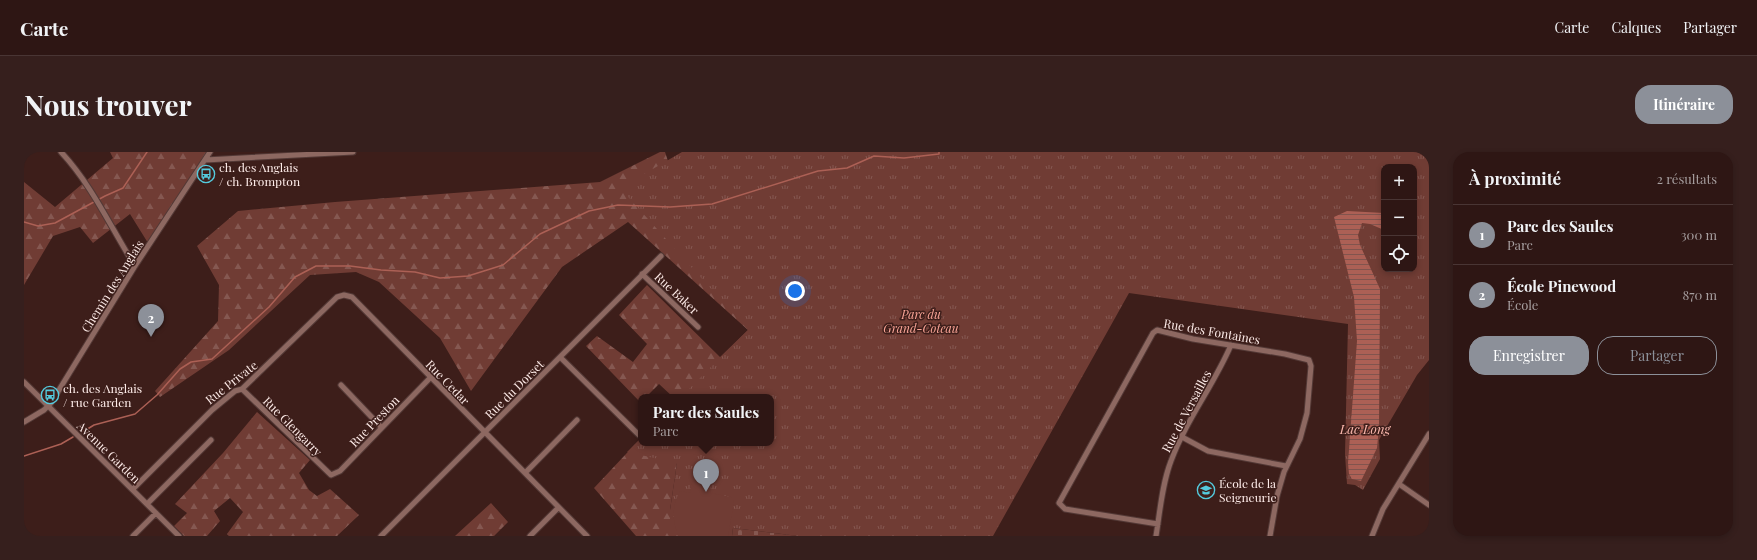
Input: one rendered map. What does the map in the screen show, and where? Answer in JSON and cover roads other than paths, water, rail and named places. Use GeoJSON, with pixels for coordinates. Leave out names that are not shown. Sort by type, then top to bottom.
{"type":"FeatureCollection","features":[{"type":"Feature","properties":{"kind":"street"},"geometry":{"type":"LineString","coordinates":[[61,152],[74,166],[88,186],[135,266]]}},
{"type":"Feature","properties":{"kind":"street","name":"Chemin des Anglais"},"geometry":{"type":"LineString","coordinates":[[24,422],[48,406],[135,266],[210,152]]}},
{"type":"Feature","properties":{"kind":"street"},"geometry":{"type":"LineString","coordinates":[[205,160],[353,152]]}},
{"type":"Feature","properties":{"kind":"street","name":"Rue du Dorset"},"geometry":{"type":"LineString","coordinates":[[382,536],[661,256]]}},
{"type":"Feature","properties":{"kind":"street","name":"Rue Baker"},"geometry":{"type":"LineString","coordinates":[[642,274],[698,327]]}},
{"type":"Feature","properties":{"kind":"street","name":"Rue Cedar"},"geometry":{"type":"LineString","coordinates":[[344,295],[352,297],[484,433],[587,536]]}},
{"type":"Feature","properties":{"kind":"street","name":"Rue Private"},"geometry":{"type":"LineString","coordinates":[[133,489],[212,410],[235,391],[242,389],[288,347],[337,297],[344,295]]}},
{"type":"Feature","properties":{"kind":"street","name":"Rue des Fontaines"},"geometry":{"type":"LineString","coordinates":[[1158,524],[1065,508],[1058,503],[1153,333],[1157,330],[1231,345],[1298,356],[1309,360],[1311,366],[1307,413],[1300,439],[1286,466],[1277,496],[1270,536]]}},
{"type":"Feature","properties":{"kind":"street","name":"Rue de Versailles"},"geometry":{"type":"LineString","coordinates":[[1156,536],[1170,463],[1182,437],[1223,364],[1231,345]]}},
{"type":"Feature","properties":{"kind":"street"},"geometry":{"type":"LineString","coordinates":[[560,357],[638,433]]}},
{"type":"Feature","properties":{"kind":"street","name":"Rue Preston"},"geometry":{"type":"LineString","coordinates":[[331,475],[340,471],[381,426],[430,378]]}},
{"type":"Feature","properties":{"kind":"street","name":"Avenue Garden"},"geometry":{"type":"LineString","coordinates":[[24,382],[179,536]]}},
{"type":"Feature","properties":{"kind":"street"},"geometry":{"type":"LineString","coordinates":[[341,386],[381,426]]}},
{"type":"Feature","properties":{"kind":"street","name":"Rue Glengarry"},"geometry":{"type":"LineString","coordinates":[[242,389],[331,475]]}},
{"type":"Feature","properties":{"kind":"street"},"geometry":{"type":"LineString","coordinates":[[525,473],[577,420]]}},
{"type":"Feature","properties":{"kind":"street"},"geometry":{"type":"LineString","coordinates":[[1372,536],[1383,509],[1429,434]]}},
{"type":"Feature","properties":{"kind":"street"},"geometry":{"type":"LineString","coordinates":[[1182,437],[1208,451],[1286,466]]}},
{"type":"Feature","properties":{"kind":"street"},"geometry":{"type":"LineString","coordinates":[[147,504],[211,440]]}},
{"type":"Feature","properties":{"kind":"street"},"geometry":{"type":"LineString","coordinates":[[1399,484],[1429,505]]}},
{"type":"Feature","properties":{"kind":"street"},"geometry":{"type":"LineString","coordinates":[[530,536],[558,508]]}},
{"type":"Feature","properties":{"kind":"street"},"geometry":{"type":"LineString","coordinates":[[133,536],[156,513]]}},
{"type":"Feature","properties":{"kind":"water","name":"Lac Long"},"geometry":{"type":"Polygon","coordinates":[[[1347,211],[1381,213],[1381,229],[1370,224],[1362,223],[1358,235],[1360,245],[1380,289],[1379,427],[1377,448],[1361,481],[1352,479],[1349,474],[1348,463],[1357,341],[1354,297],[1334,217],[1347,211]]]}},
{"type":"Feature","properties":{"kind":"waterway"},"geometry":{"type":"LineString","coordinates":[[24,222],[38,226],[55,223],[123,188],[147,152]]}},
{"type":"Feature","properties":{"kind":"waterway"},"geometry":{"type":"LineString","coordinates":[[81,433],[94,425],[135,414],[157,395],[180,369],[191,362],[212,359],[269,307],[295,277],[316,266],[350,266],[415,272],[440,278],[468,276],[503,265],[540,234],[589,211],[618,205],[670,207],[712,204],[818,171],[847,168],[874,156],[904,158],[939,154],[939,152]]}},
{"type":"Feature","properties":{"kind":"waterway"},"geometry":{"type":"LineString","coordinates":[[24,456],[61,444],[73,437]]}},
{"type":"Feature","properties":{"kind":"place","name":"ch. des Anglais / ch. Brompton"},"geometry":{"type":"Point","coordinates":[206,174]}},
{"type":"Feature","properties":{"kind":"place","name":"École Pinewood"},"geometry":{"type":"Point","coordinates":[151,337]}},
{"type":"Feature","properties":{"kind":"place","name":"ch. des Anglais / rue Garden"},"geometry":{"type":"Point","coordinates":[50,395]}},
{"type":"Feature","properties":{"kind":"place","name":"École de la Seigneurie"},"geometry":{"type":"Point","coordinates":[1206,490]}},
{"type":"Feature","properties":{"kind":"place","name":"Parc des Saules"},"geometry":{"type":"Point","coordinates":[706,492]}},
{"type":"Feature","properties":{"kind":"park label","name":"Parc du Grand-Coteau"},"geometry":{"type":"Point","coordinates":[921,321]}}]}
